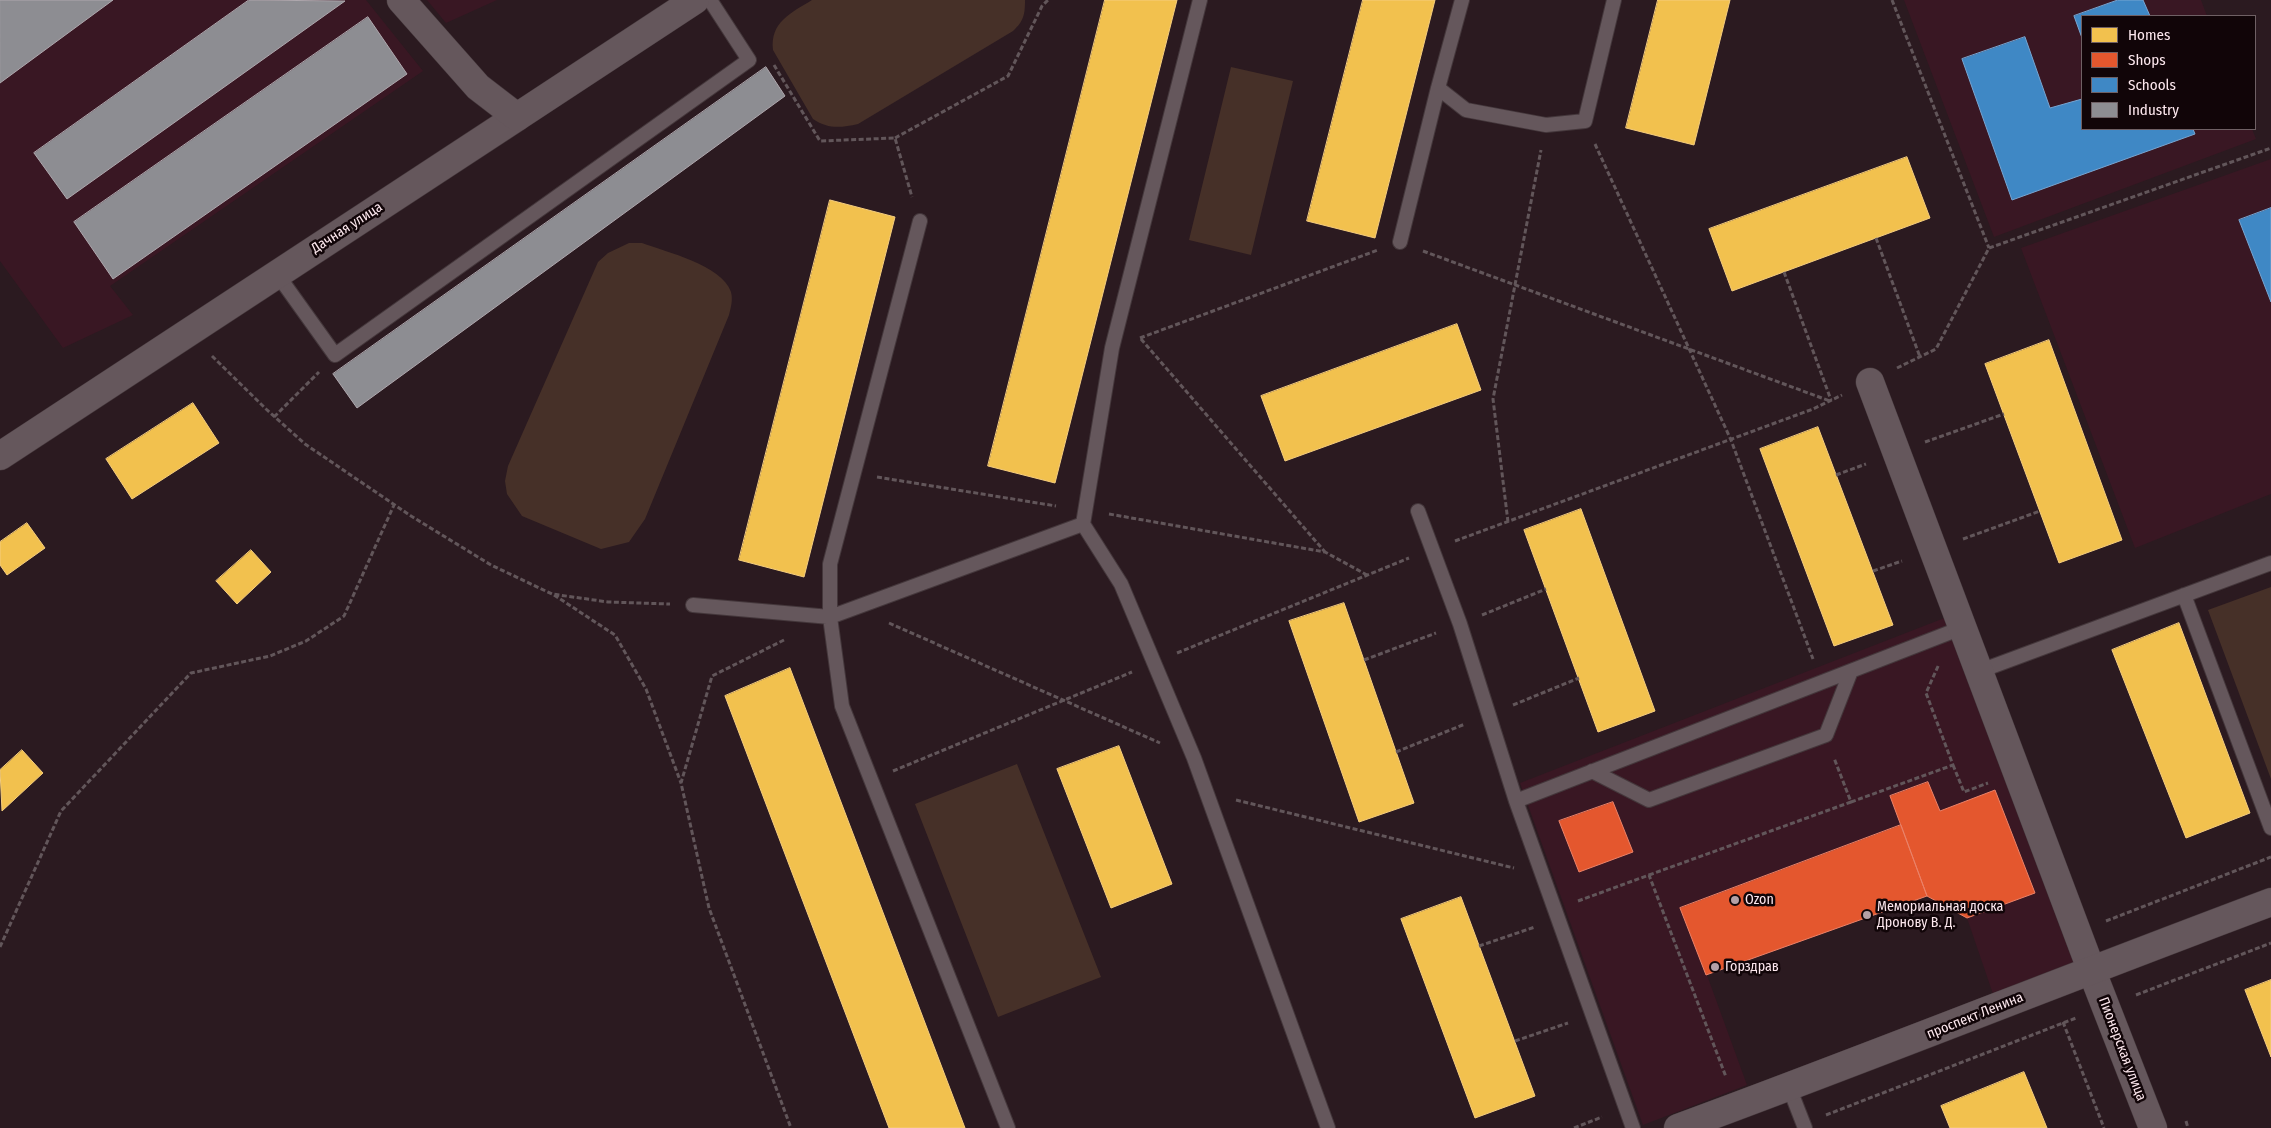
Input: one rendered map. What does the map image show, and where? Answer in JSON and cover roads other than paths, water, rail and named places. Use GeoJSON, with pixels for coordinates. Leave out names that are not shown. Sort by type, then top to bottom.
{"type":"FeatureCollection","features":[{"type":"Feature","properties":{"kind":"street"},"geometry":{"type":"LineString","coordinates":[[401,0],[478,87],[517,117]]}},
{"type":"Feature","properties":{"kind":"street","name":"Дачная улица"},"geometry":{"type":"LineString","coordinates":[[0,456],[695,0]]}},
{"type":"Feature","properties":{"kind":"street","name":"Пионерская улица"},"geometry":{"type":"LineString","coordinates":[[1870,382],[1958,629],[1980,671],[2077,933],[2153,1128]]}},
{"type":"Feature","properties":{"kind":"street","name":"проспект Ленина"},"geometry":{"type":"LineString","coordinates":[[1678,1128],[2271,902]]}},
{"type":"Feature","properties":{"kind":"lane"},"geometry":{"type":"LineString","coordinates":[[277,274],[335,356],[749,60],[710,0]]}},
{"type":"Feature","properties":{"kind":"lane"},"geometry":{"type":"LineString","coordinates":[[1200,0],[1112,348],[1083,517],[1121,584],[1194,758],[1328,1128]]}},
{"type":"Feature","properties":{"kind":"lane"},"geometry":{"type":"LineString","coordinates":[[1400,242],[1462,0]]}},
{"type":"Feature","properties":{"kind":"lane"},"geometry":{"type":"LineString","coordinates":[[1438,88],[1466,110],[1546,125],[1585,121],[1614,0]]}},
{"type":"Feature","properties":{"kind":"lane"},"geometry":{"type":"LineString","coordinates":[[920,221],[830,564],[830,617],[842,706],[1008,1128]]}},
{"type":"Feature","properties":{"kind":"lane"},"geometry":{"type":"LineString","coordinates":[[1418,511],[1434,549],[1516,801],[1558,913],[1633,1128]]}},
{"type":"Feature","properties":{"kind":"lane"},"geometry":{"type":"LineString","coordinates":[[693,605],[830,617],[1083,517]]}},
{"type":"Feature","properties":{"kind":"lane"},"geometry":{"type":"LineString","coordinates":[[1980,671],[2271,563]]}},
{"type":"Feature","properties":{"kind":"lane"},"geometry":{"type":"LineString","coordinates":[[2184,595],[2271,828]]}},
{"type":"Feature","properties":{"kind":"lane"},"geometry":{"type":"LineString","coordinates":[[1516,801],[1958,629]]}},
{"type":"Feature","properties":{"kind":"lane"},"geometry":{"type":"LineString","coordinates":[[1592,771],[1649,800],[1826,735],[1850,671]]}},
{"type":"Feature","properties":{"kind":"lane"},"geometry":{"type":"LineString","coordinates":[[1788,1087],[1804,1126]]}},
{"type":"Feature","properties":{"kind":"place","name":"Ozon"},"geometry":{"type":"Point","coordinates":[1735,900]}},
{"type":"Feature","properties":{"kind":"place","name":"Мемориальная доска Дронову В. Д."},"geometry":{"type":"Point","coordinates":[1867,915]}},
{"type":"Feature","properties":{"kind":"place","name":"Горздрав"},"geometry":{"type":"Point","coordinates":[1715,967]}}]}
